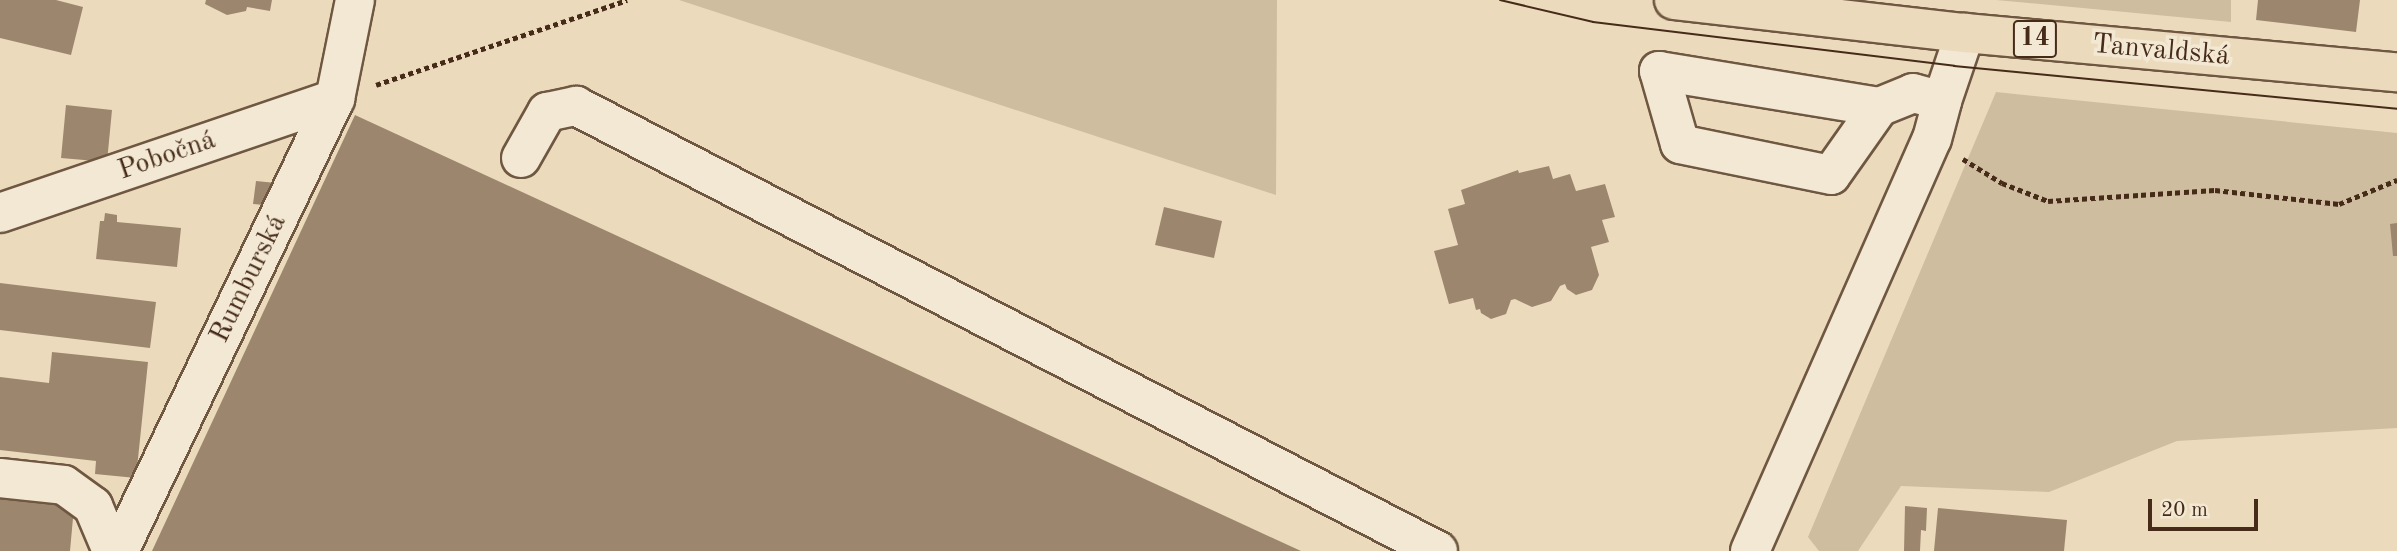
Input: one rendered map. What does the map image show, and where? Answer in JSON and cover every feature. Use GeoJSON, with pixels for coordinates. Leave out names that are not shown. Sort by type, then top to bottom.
{"type":"FeatureCollection","features":[{"type":"Feature","properties":{"kind":"main road","name":"Tanvaldská"},"geometry":{"type":"LineString","coordinates":[[1674,0],[1965,33],[2397,72]]}},
{"type":"Feature","properties":{"kind":"street","name":"Rumburská"},"geometry":{"type":"LineString","coordinates":[[118,551],[335,99],[355,0]]}},
{"type":"Feature","properties":{"kind":"street"},"geometry":{"type":"LineString","coordinates":[[1750,551],[1932,139],[1941,101],[1965,33]]}},
{"type":"Feature","properties":{"kind":"street"},"geometry":{"type":"LineString","coordinates":[[1879,107],[1831,175],[1680,144],[1659,71],[1879,107],[1913,93],[1941,101]]}},
{"type":"Feature","properties":{"kind":"street","name":"Pobočná"},"geometry":{"type":"LineString","coordinates":[[0,212],[335,99]]}},
{"type":"Feature","properties":{"kind":"street"},"geometry":{"type":"LineString","coordinates":[[521,159],[547,112],[576,106],[1438,551]]}},
{"type":"Feature","properties":{"kind":"street"},"geometry":{"type":"LineString","coordinates":[[0,478],[64,485],[93,506],[111,551]]}},
{"type":"Feature","properties":{"kind":"path"},"geometry":{"type":"LineString","coordinates":[[335,99],[627,0]]}},
{"type":"Feature","properties":{"kind":"path"},"geometry":{"type":"LineString","coordinates":[[1932,139],[2002,183],[2048,201],[2215,190],[2339,204],[2397,180]]}},
{"type":"Feature","properties":{"kind":"shaded area"},"geometry":{"type":"Polygon","coordinates":[[[679,0],[1277,0],[1276,195],[679,0]]]}},
{"type":"Feature","properties":{"kind":"shaded area"},"geometry":{"type":"Polygon","coordinates":[[[1996,0],[2231,0],[2231,22],[1996,0]]]}},
{"type":"Feature","properties":{"kind":"shaded area"},"geometry":{"type":"Polygon","coordinates":[[[1996,92],[2397,133],[2397,428],[2177,441],[2049,492],[1901,486],[1858,551],[1819,551],[1808,537],[1996,92]]]}},
{"type":"Feature","properties":{"kind":"building"},"geometry":{"type":"Polygon","coordinates":[[[0,0],[56,0],[83,7],[71,55],[0,38],[0,0]]]}},
{"type":"Feature","properties":{"kind":"building"},"geometry":{"type":"Polygon","coordinates":[[[206,0],[272,0],[270,11],[247,7],[246,11],[227,15],[205,4],[206,0]]]}},
{"type":"Feature","properties":{"kind":"building"},"geometry":{"type":"Polygon","coordinates":[[[2258,0],[2360,0],[2356,32],[2256,20],[2258,0]]]}},
{"type":"Feature","properties":{"kind":"building"},"geometry":{"type":"Polygon","coordinates":[[[66,105],[112,110],[107,162],[61,158],[66,105]]]}},
{"type":"Feature","properties":{"kind":"building"},"geometry":{"type":"Polygon","coordinates":[[[355,115],[1301,551],[152,551],[355,115]]]}},
{"type":"Feature","properties":{"kind":"building"},"geometry":{"type":"Polygon","coordinates":[[[1549,166],[1553,179],[1570,174],[1576,191],[1605,184],[1615,217],[1602,220],[1609,242],[1591,247],[1599,275],[1592,290],[1576,295],[1567,289],[1565,284],[1560,286],[1551,301],[1532,307],[1515,299],[1511,300],[1506,314],[1491,319],[1481,313],[1480,309],[1476,310],[1473,298],[1449,304],[1434,251],[1458,245],[1448,209],[1465,204],[1461,190],[1518,170],[1519,173],[1549,166]]]}},
{"type":"Feature","properties":{"kind":"building"},"geometry":{"type":"Polygon","coordinates":[[[256,181],[276,183],[272,206],[253,204],[256,181]]]}},
{"type":"Feature","properties":{"kind":"building"},"geometry":{"type":"Polygon","coordinates":[[[1164,207],[1222,221],[1214,258],[1155,245],[1164,207]]]}},
{"type":"Feature","properties":{"kind":"building"},"geometry":{"type":"Polygon","coordinates":[[[105,213],[117,215],[117,222],[181,228],[177,267],[96,259],[100,221],[104,221],[105,213]]]}},
{"type":"Feature","properties":{"kind":"building"},"geometry":{"type":"Polygon","coordinates":[[[2397,223],[2397,256],[2393,256],[2390,224],[2397,223]]]}},
{"type":"Feature","properties":{"kind":"building"},"geometry":{"type":"Polygon","coordinates":[[[0,283],[156,302],[150,348],[0,330],[0,283]]]}},
{"type":"Feature","properties":{"kind":"building"},"geometry":{"type":"Polygon","coordinates":[[[52,352],[148,362],[136,478],[95,474],[96,461],[0,450],[0,377],[49,383],[52,352]]]}},
{"type":"Feature","properties":{"kind":"building"},"geometry":{"type":"Polygon","coordinates":[[[0,499],[74,507],[70,551],[0,551],[0,499]]]}},
{"type":"Feature","properties":{"kind":"building"},"geometry":{"type":"Polygon","coordinates":[[[1905,506],[1927,508],[1926,531],[1921,530],[1920,551],[1904,551],[1905,506]]]}},
{"type":"Feature","properties":{"kind":"building"},"geometry":{"type":"Polygon","coordinates":[[[1938,508],[2067,520],[2064,551],[1934,551],[1938,508]]]}},
{"type":"Feature","properties":{"kind":"tram line"},"geometry":{"type":"LineString","coordinates":[[1500,0],[1593,22],[1954,66],[2397,109]]}}]}
